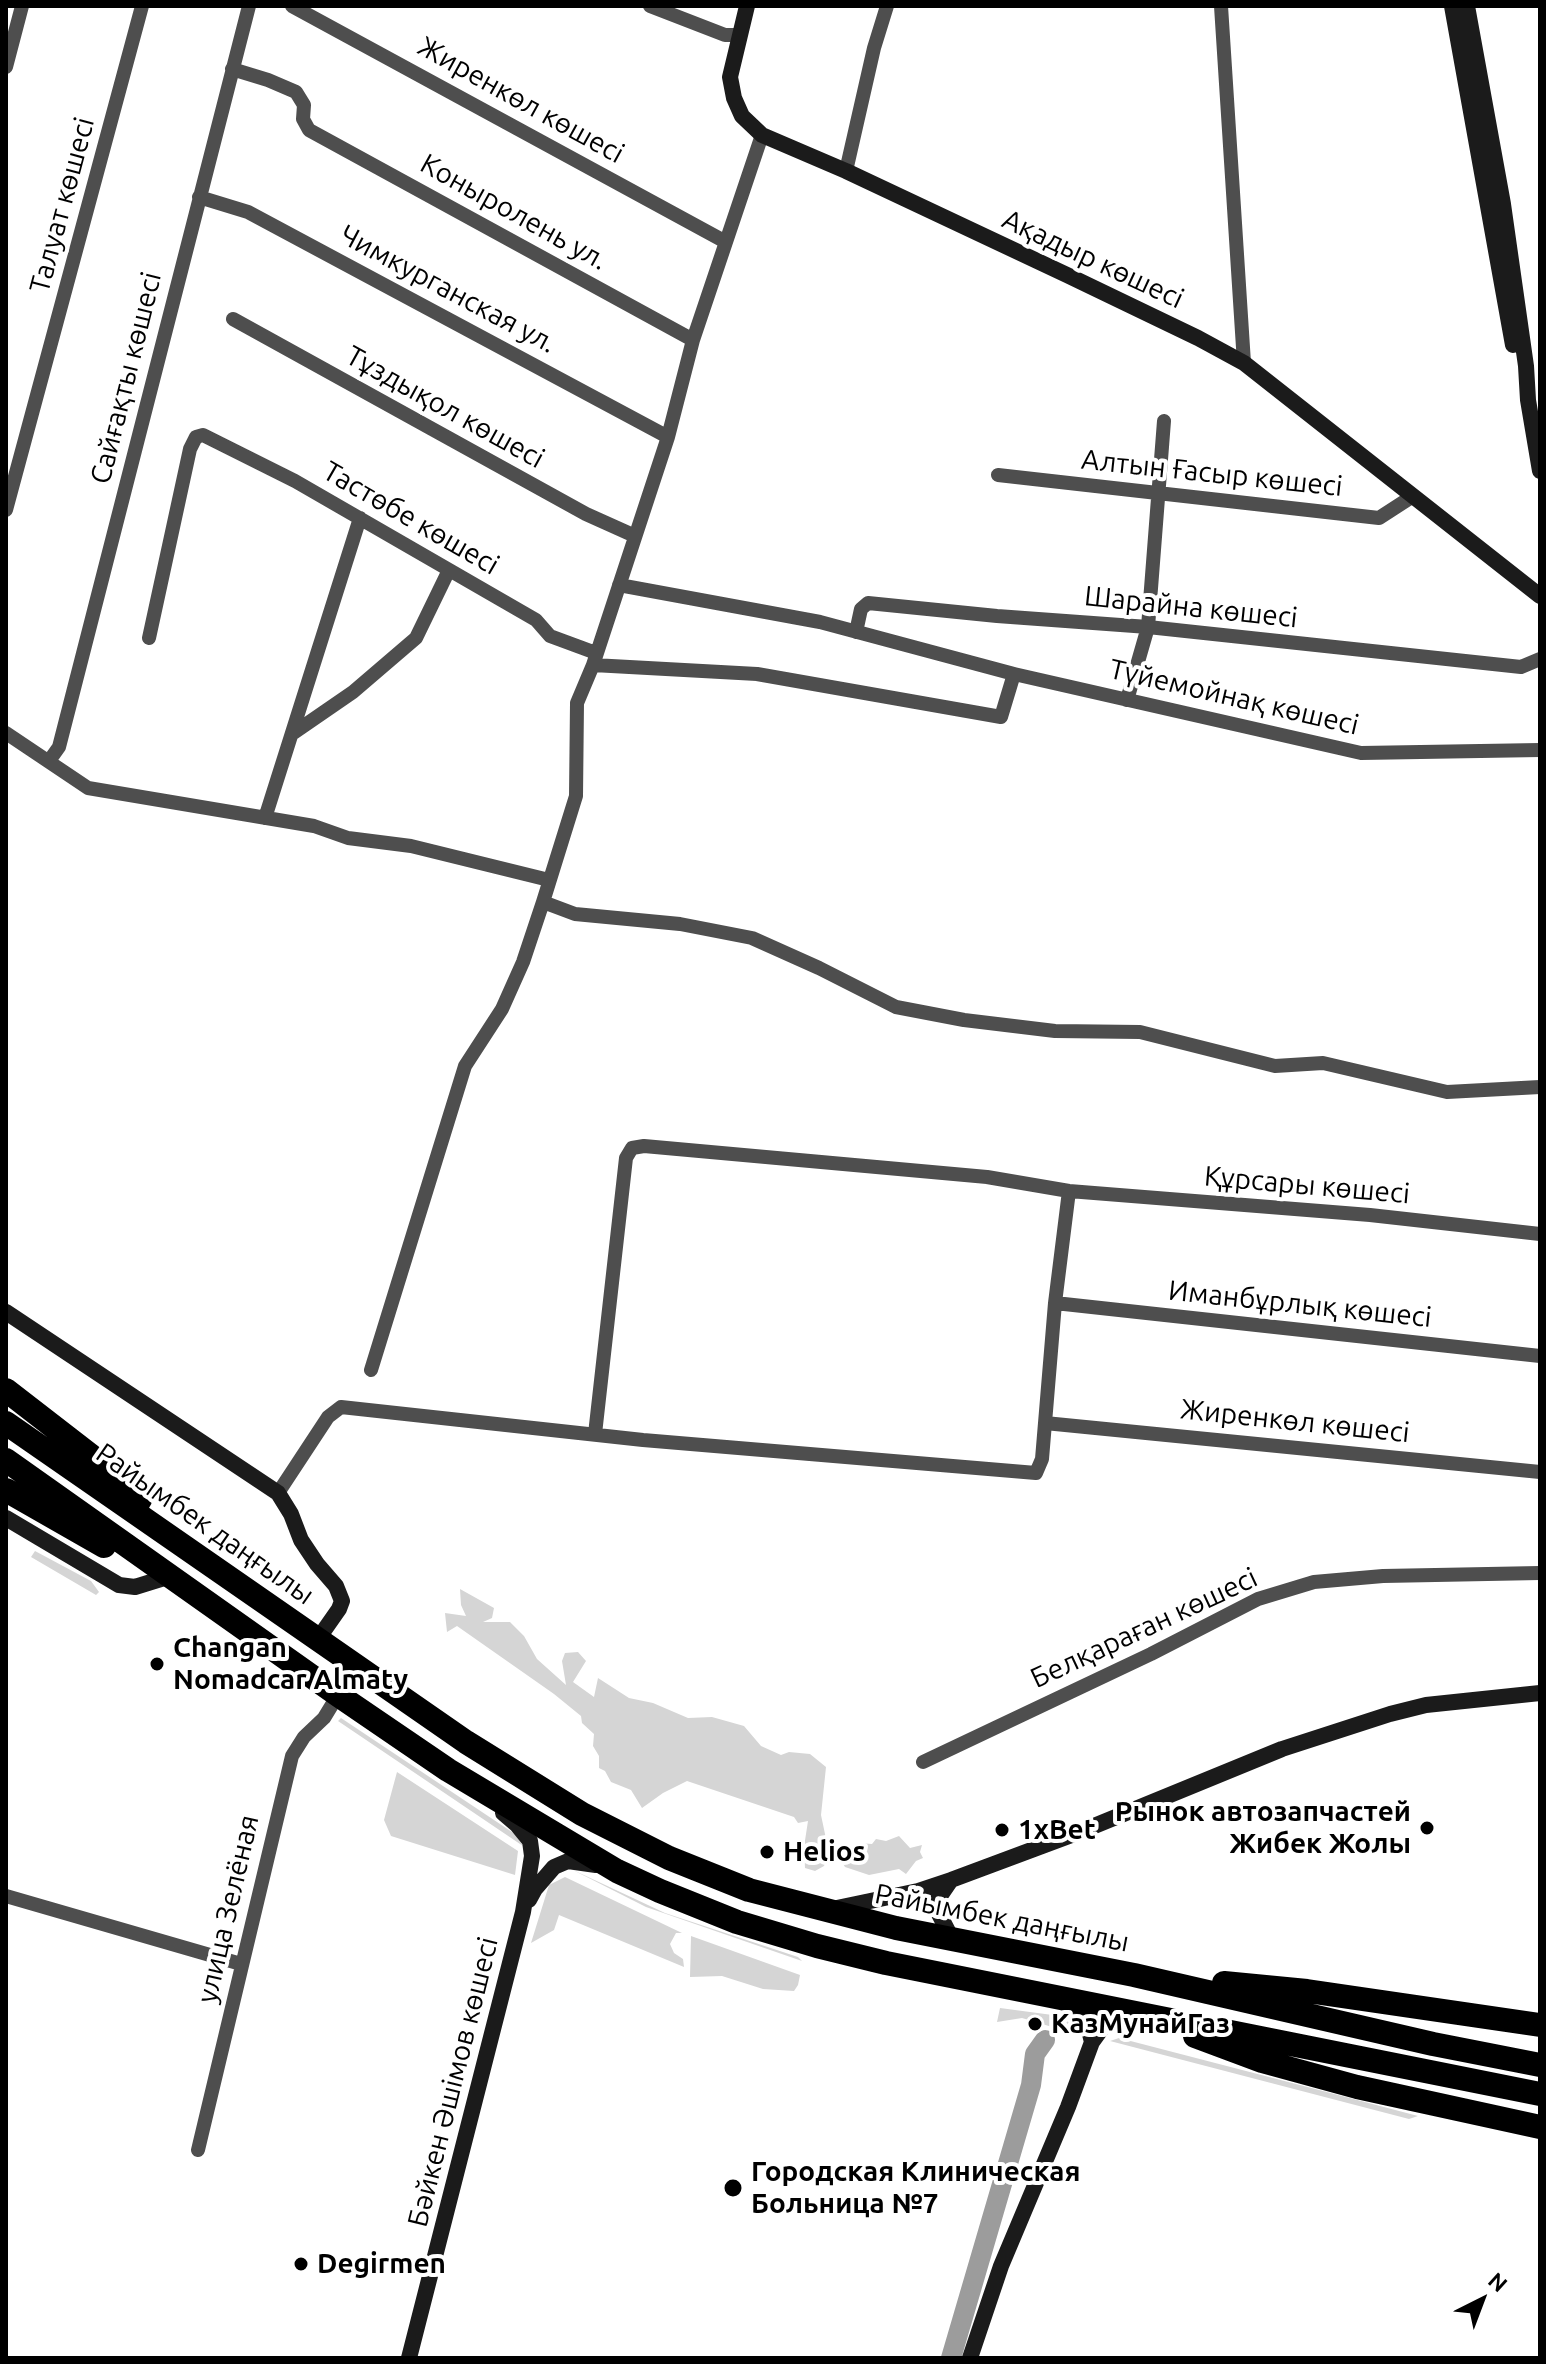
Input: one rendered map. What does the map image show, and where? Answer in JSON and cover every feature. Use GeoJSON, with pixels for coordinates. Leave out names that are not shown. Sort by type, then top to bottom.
{"type":"FeatureCollection","features":[{"type":"Feature","properties":{"kind":"highway"},"geometry":{"type":"LineString","coordinates":[[12,1395],[90,1455],[217,1569]]}},
{"type":"Feature","properties":{"kind":"highway","name":"Райымбек даңғылы"},"geometry":{"type":"LineString","coordinates":[[6,1423],[466,1742],[582,1814],[669,1858],[749,1890],[822,1911],[953,1941],[1134,1975],[1433,2044],[1540,2065]]}},
{"type":"Feature","properties":{"kind":"highway"},"geometry":{"type":"LineString","coordinates":[[6,1460],[448,1770],[617,1871],[737,1922],[886,1963],[1540,2094]]}},
{"type":"Feature","properties":{"kind":"highway"},"geometry":{"type":"LineString","coordinates":[[6,1490],[199,1597]]}},
{"type":"Feature","properties":{"kind":"highway"},"geometry":{"type":"LineString","coordinates":[[1134,1975],[1307,1991],[1540,2025]]}},
{"type":"Feature","properties":{"kind":"highway"},"geometry":{"type":"LineString","coordinates":[[1124,2010],[1262,2061],[1357,2087],[1540,2127]]}},
{"type":"Feature","properties":{"kind":"main road","name":"Ақадыр көшесі"},"geometry":{"type":"LineString","coordinates":[[747,6],[730,77],[742,116],[762,135],[846,171],[1198,338],[1244,363],[1540,596]]}},
{"type":"Feature","properties":{"kind":"main road"},"geometry":{"type":"LineString","coordinates":[[1452,6],[1516,366],[1528,400]]}},
{"type":"Feature","properties":{"kind":"main road"},"geometry":{"type":"LineString","coordinates":[[1467,6],[1503,204],[1540,471]]}},
{"type":"Feature","properties":{"kind":"main road"},"geometry":{"type":"LineString","coordinates":[[6,1312],[278,1493],[291,1514],[301,1540],[336,1586],[342,1601],[318,1639]]}},
{"type":"Feature","properties":{"kind":"main road"},"geometry":{"type":"LineString","coordinates":[[6,1518],[119,1585],[135,1587],[164,1578]]}},
{"type":"Feature","properties":{"kind":"main road"},"geometry":{"type":"LineString","coordinates":[[822,1911],[918,1891],[951,1880],[1064,1838],[1268,1754],[1390,1714],[1426,1705],[1540,1693]]}},
{"type":"Feature","properties":{"kind":"main road"},"geometry":{"type":"LineString","coordinates":[[448,1770],[517,1825],[530,1841],[532,1856],[523,1912]]}},
{"type":"Feature","properties":{"kind":"main road"},"geometry":{"type":"LineString","coordinates":[[523,1912],[535,1889],[554,1867],[568,1861],[583,1861],[617,1871]]}},
{"type":"Feature","properties":{"kind":"main road"},"geometry":{"type":"LineString","coordinates":[[951,1880],[938,1899],[937,1910],[953,1941]]}},
{"type":"Feature","properties":{"kind":"main road","name":"Бәйкен Әшімов көшесі"},"geometry":{"type":"LineString","coordinates":[[409,2358],[523,1912]]}},
{"type":"Feature","properties":{"kind":"main road"},"geometry":{"type":"LineString","coordinates":[[1071,1999],[1087,2022],[1092,2042]]}},
{"type":"Feature","properties":{"kind":"main road"},"geometry":{"type":"LineString","coordinates":[[970,2358],[1001,2266],[1092,2042],[1105,2024],[1124,2010]]}},
{"type":"Feature","properties":{"kind":"street"},"geometry":{"type":"LineString","coordinates":[[6,67],[22,6]]}},
{"type":"Feature","properties":{"kind":"street","name":"Талуат көшесі"},"geometry":{"type":"LineString","coordinates":[[6,510],[142,6]]}},
{"type":"Feature","properties":{"kind":"street","name":"Сайғақты көшесі"},"geometry":{"type":"LineString","coordinates":[[49,761],[59,747],[249,6]]}},
{"type":"Feature","properties":{"kind":"street","name":"Жиренкөл көшесі"},"geometry":{"type":"LineString","coordinates":[[292,6],[724,241]]}},
{"type":"Feature","properties":{"kind":"street"},"geometry":{"type":"LineString","coordinates":[[650,6],[725,35],[739,35]]}},
{"type":"Feature","properties":{"kind":"street"},"geometry":{"type":"LineString","coordinates":[[846,171],[874,48],[887,6]]}},
{"type":"Feature","properties":{"kind":"street"},"geometry":{"type":"LineString","coordinates":[[1221,6],[1244,363]]}},
{"type":"Feature","properties":{"kind":"street","name":"Коныролень ул."},"geometry":{"type":"LineString","coordinates":[[232,69],[296,92],[304,105],[303,119],[309,130],[693,340]]}},
{"type":"Feature","properties":{"kind":"street"},"geometry":{"type":"LineString","coordinates":[[371,1370],[465,1066],[502,1009],[523,962],[543,902],[576,796],[577,703],[595,659],[668,437],[693,340],[762,135]]}},
{"type":"Feature","properties":{"kind":"street","name":"Чимкурганская ул."},"geometry":{"type":"LineString","coordinates":[[199,197],[248,212],[668,437]]}},
{"type":"Feature","properties":{"kind":"street","name":"Тұздықол көшесі"},"geometry":{"type":"LineString","coordinates":[[233,319],[586,514],[635,536]]}},
{"type":"Feature","properties":{"kind":"street"},"geometry":{"type":"LineString","coordinates":[[1127,700],[1148,627],[1164,421]]}},
{"type":"Feature","properties":{"kind":"street","name":"Тастөбе көшесі"},"geometry":{"type":"LineString","coordinates":[[149,638],[190,449],[196,437],[203,435],[214,438],[360,518],[536,620],[550,636],[595,659]]}},
{"type":"Feature","properties":{"kind":"street","name":"Алтын Ғасыр көшесі"},"geometry":{"type":"LineString","coordinates":[[998,475],[1379,518],[1413,496]]}},
{"type":"Feature","properties":{"kind":"street"},"geometry":{"type":"LineString","coordinates":[[265,818],[360,518]]}},
{"type":"Feature","properties":{"kind":"street"},"geometry":{"type":"LineString","coordinates":[[292,734],[353,692],[416,638],[449,570]]}},
{"type":"Feature","properties":{"kind":"street","name":"Түйемойнақ көшесі"},"geometry":{"type":"LineString","coordinates":[[619,585],[724,602],[856,632],[1014,674],[1361,753],[1540,750]]}},
{"type":"Feature","properties":{"kind":"street","name":"Шарайна көшесі"},"geometry":{"type":"LineString","coordinates":[[856,632],[861,609],[868,603],[1148,627],[1521,667],[1540,659]]}},
{"type":"Feature","properties":{"kind":"street"},"geometry":{"type":"LineString","coordinates":[[595,659],[757,674],[1001,717],[1014,674]]}},
{"type":"Feature","properties":{"kind":"street"},"geometry":{"type":"LineString","coordinates":[[6,733],[88,788],[314,826],[348,838],[411,846],[549,880]]}},
{"type":"Feature","properties":{"kind":"street"},"geometry":{"type":"LineString","coordinates":[[543,902],[575,914],[680,924],[752,938],[896,1007],[964,1020],[1055,1031],[1140,1032],[1275,1066],[1323,1063],[1447,1092],[1540,1087]]}},
{"type":"Feature","properties":{"kind":"street","name":"Құрсары көшесі"},"geometry":{"type":"LineString","coordinates":[[595,1434],[626,1158],[632,1148],[644,1146],[987,1177],[1069,1191],[1370,1215],[1540,1234]]}},
{"type":"Feature","properties":{"kind":"street"},"geometry":{"type":"LineString","coordinates":[[278,1493],[328,1417],[341,1407],[1031,1474],[1039,1470],[1042,1459],[1055,1303],[1069,1191]]}},
{"type":"Feature","properties":{"kind":"street","name":"Иманбұрлық көшесі"},"geometry":{"type":"LineString","coordinates":[[1055,1303],[1540,1356]]}},
{"type":"Feature","properties":{"kind":"street","name":"Жиренкөл көшесі"},"geometry":{"type":"LineString","coordinates":[[1045,1423],[1540,1472]]}},
{"type":"Feature","properties":{"kind":"street"},"geometry":{"type":"LineString","coordinates":[[34,1537],[48,1515]]}},
{"type":"Feature","properties":{"kind":"street","name":"Белқараған көшесі"},"geometry":{"type":"LineString","coordinates":[[923,1762],[1151,1654],[1258,1599],[1314,1582],[1383,1576],[1540,1573]]}},
{"type":"Feature","properties":{"kind":"street","name":"улица Зелёная"},"geometry":{"type":"LineString","coordinates":[[198,2150],[292,1756],[304,1737],[324,1718],[338,1695]]}},
{"type":"Feature","properties":{"kind":"street"},"geometry":{"type":"LineString","coordinates":[[6,1896],[241,1964]]}},
{"type":"Feature","properties":{"kind":"shaded area"},"geometry":{"type":"Polygon","coordinates":[[[35,1551],[91,1581],[99,1592],[96,1595],[31,1557],[35,1551]]]}},
{"type":"Feature","properties":{"kind":"shaded area"},"geometry":{"type":"Polygon","coordinates":[[[460,1589],[494,1608],[492,1618],[483,1622],[510,1622],[524,1636],[537,1659],[566,1685],[562,1661],[565,1653],[578,1652],[586,1661],[573,1682],[594,1697],[598,1678],[629,1698],[653,1703],[688,1718],[712,1717],[744,1726],[761,1746],[781,1755],[789,1752],[810,1754],[826,1767],[821,1815],[829,1853],[824,1866],[815,1871],[805,1868],[808,1821],[798,1823],[794,1817],[687,1781],[642,1808],[631,1790],[611,1782],[605,1771],[599,1768],[599,1756],[593,1746],[594,1734],[582,1723],[581,1716],[457,1626],[447,1632],[445,1613],[466,1616],[461,1605],[460,1589]]]}},
{"type":"Feature","properties":{"kind":"shaded area"},"geometry":{"type":"Polygon","coordinates":[[[341,1718],[515,1834],[523,1846],[338,1721],[341,1718]]]}},
{"type":"Feature","properties":{"kind":"shaded area"},"geometry":{"type":"Polygon","coordinates":[[[397,1772],[518,1851],[515,1875],[391,1836],[384,1820],[397,1772]]]}},
{"type":"Feature","properties":{"kind":"shaded area"},"geometry":{"type":"Polygon","coordinates":[[[899,1836],[910,1848],[922,1845],[920,1852],[923,1858],[916,1861],[906,1874],[899,1869],[869,1875],[845,1867],[839,1857],[844,1848],[858,1843],[872,1844],[876,1839],[886,1841],[899,1836]]]}},
{"type":"Feature","properties":{"kind":"shaded area"},"geometry":{"type":"Polygon","coordinates":[[[571,1869],[665,1913],[798,1957],[802,1961],[646,1907],[571,1869]]]}},
{"type":"Feature","properties":{"kind":"shaded area"},"geometry":{"type":"Polygon","coordinates":[[[565,1877],[682,1933],[676,1933],[670,1944],[674,1953],[683,1959],[684,1967],[559,1915],[554,1930],[531,1943],[549,1885],[565,1877]]]}},
{"type":"Feature","properties":{"kind":"shaded area"},"geometry":{"type":"Polygon","coordinates":[[[691,1936],[800,1975],[798,1985],[794,1991],[763,1989],[722,1976],[690,1977],[691,1936]]]}},
{"type":"Feature","properties":{"kind":"shaded area"},"geometry":{"type":"Polygon","coordinates":[[[1000,2008],[1060,2016],[1077,2028],[1079,2035],[1022,2018],[997,2022],[1000,2008]]]}},
{"type":"Feature","properties":{"kind":"shaded area"},"geometry":{"type":"Polygon","coordinates":[[[1119,2038],[1418,2116],[1409,2119],[1110,2041],[1119,2038]]]}},
{"type":"Feature","properties":{"kind":"waterway"},"geometry":{"type":"LineString","coordinates":[[951,2358],[1031,2085],[1035,2054],[1045,2040]]}},
{"type":"Feature","properties":{"kind":"place","name":"Changan Nomadcar Almaty"},"geometry":{"type":"Point","coordinates":[157,1664]}},
{"type":"Feature","properties":{"kind":"place","name":"Рынок автозапчастей Жибек Жолы"},"geometry":{"type":"Point","coordinates":[1427,1828]}},
{"type":"Feature","properties":{"kind":"place","name":"1xBet"},"geometry":{"type":"Point","coordinates":[1002,1830]}},
{"type":"Feature","properties":{"kind":"place","name":"Helios"},"geometry":{"type":"Point","coordinates":[767,1852]}},
{"type":"Feature","properties":{"kind":"place","name":"КазМунайГаз"},"geometry":{"type":"Point","coordinates":[1035,2024]}},
{"type":"Feature","properties":{"kind":"place","name":"Городская Клиническая Больница №7"},"geometry":{"type":"Point","coordinates":[733,2188]}},
{"type":"Feature","properties":{"kind":"place","name":"Degirmen"},"geometry":{"type":"Point","coordinates":[301,2264]}}]}
